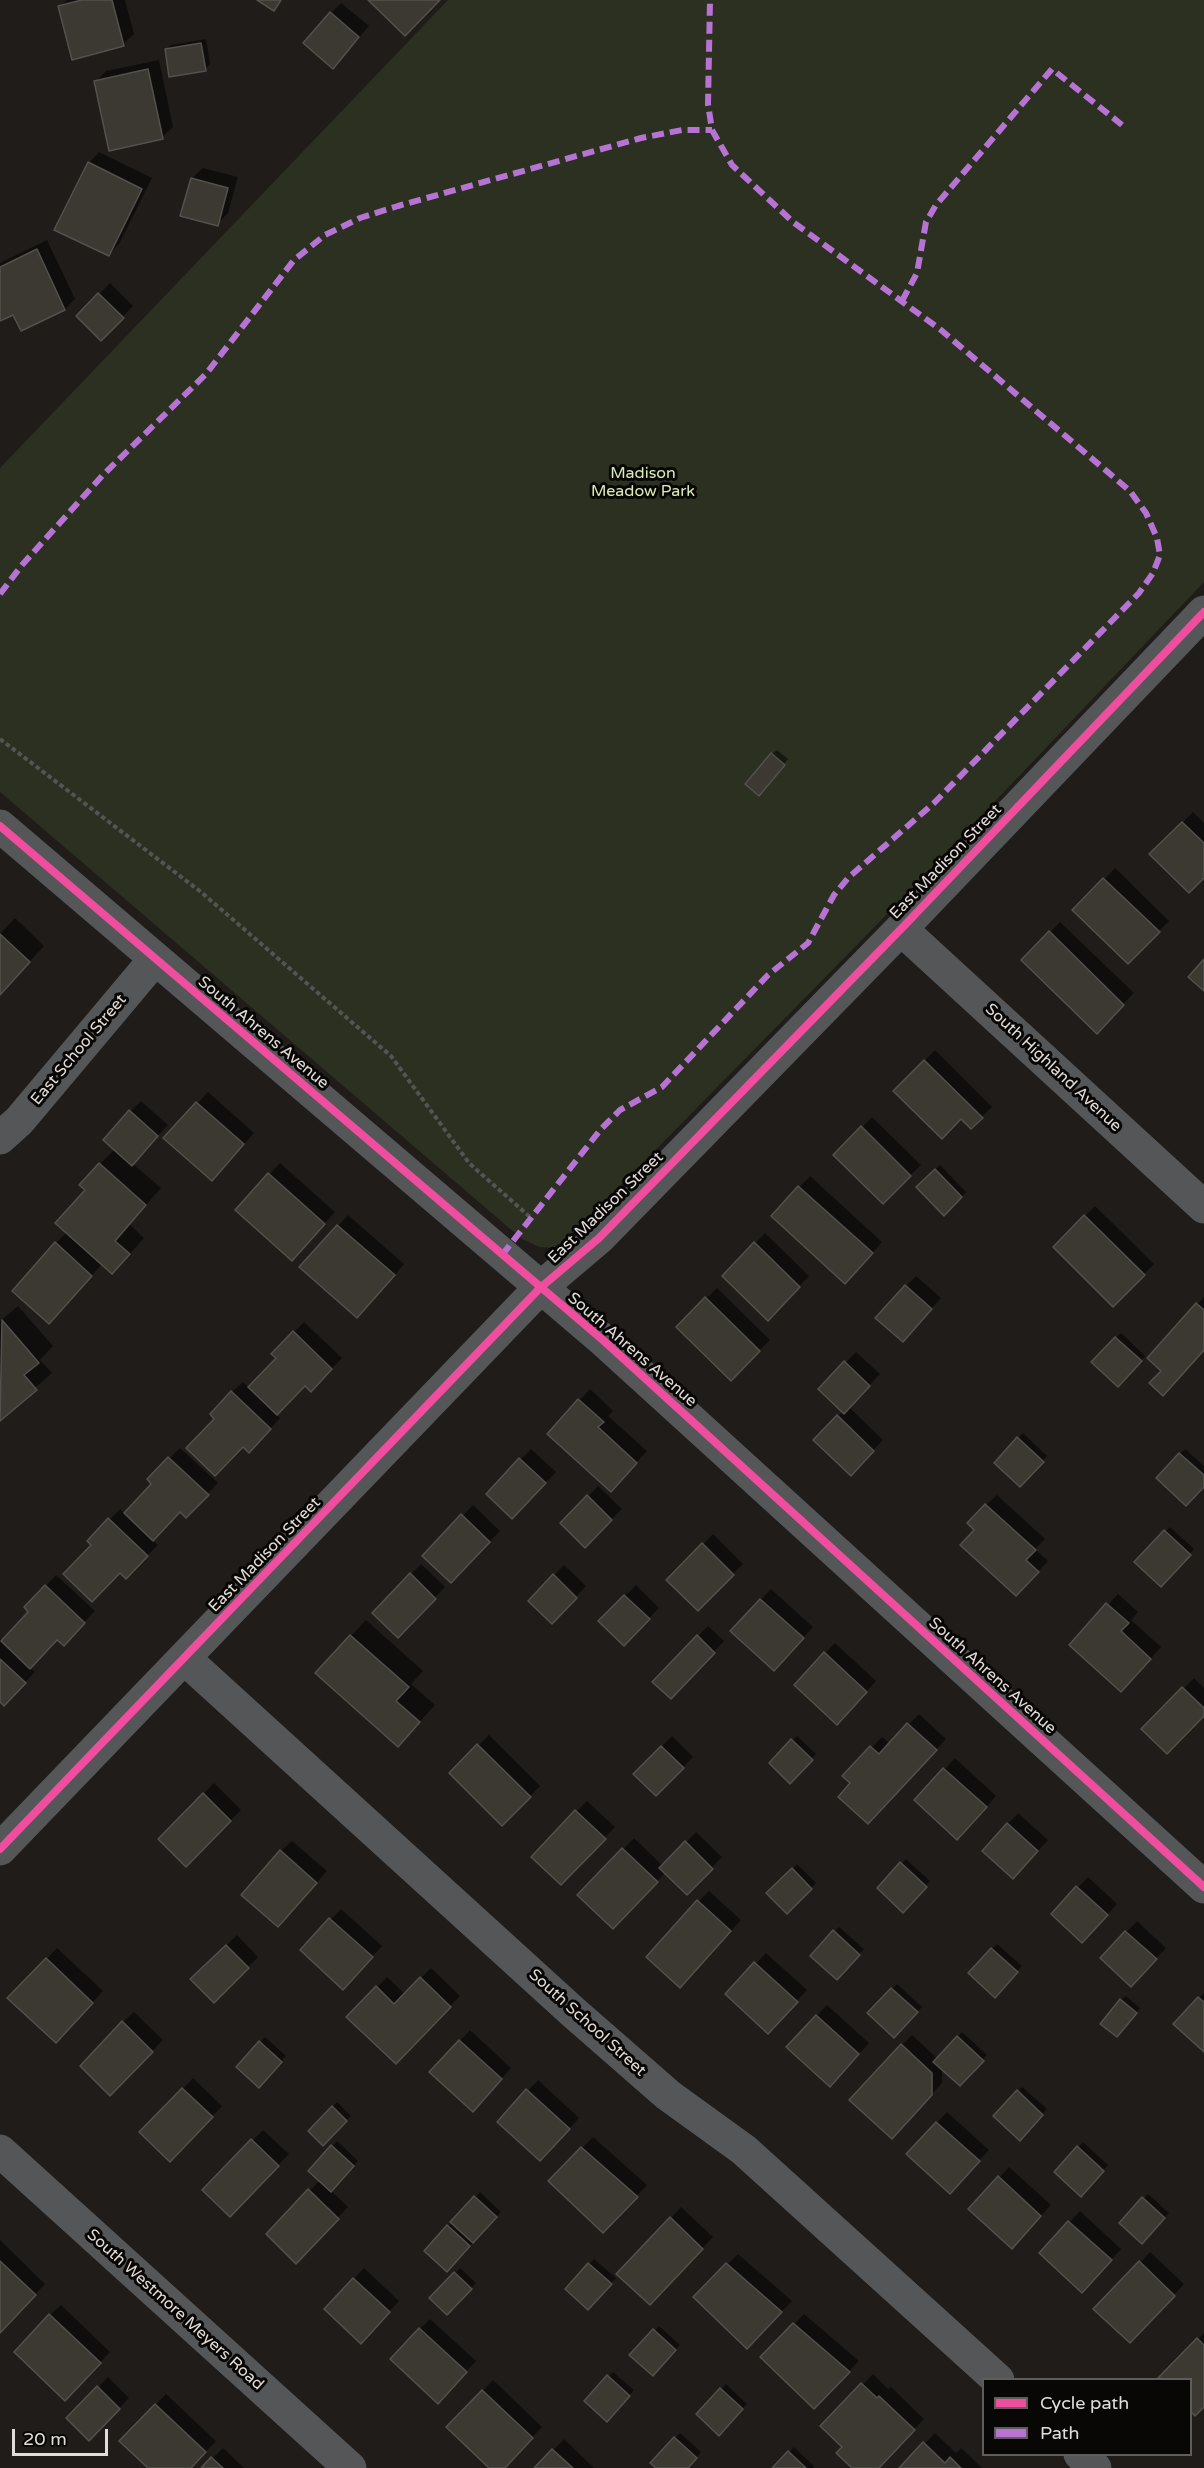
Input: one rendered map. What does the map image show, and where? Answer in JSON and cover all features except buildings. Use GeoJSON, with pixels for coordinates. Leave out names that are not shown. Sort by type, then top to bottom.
{"type":"FeatureCollection","features":[{"type":"Feature","properties":{"kind":"street","name":"East Madison Street"},"geometry":{"type":"LineString","coordinates":[[0,1849],[540,1288],[599,1238],[901,929],[1204,612]]}},
{"type":"Feature","properties":{"kind":"street","name":"South Ahrens Avenue"},"geometry":{"type":"LineString","coordinates":[[0,826],[604,1341],[1204,1887]]}},
{"type":"Feature","properties":{"kind":"street","name":"South Highland Avenue"},"geometry":{"type":"LineString","coordinates":[[901,929],[1204,1207]]}},
{"type":"Feature","properties":{"kind":"street","name":"East School Street"},"geometry":{"type":"LineString","coordinates":[[0,1138],[19,1121],[155,959]]}},
{"type":"Feature","properties":{"kind":"street","name":"South School Street"},"geometry":{"type":"LineString","coordinates":[[184,1658],[616,2050],[668,2095],[744,2150],[997,2378]]}},
{"type":"Feature","properties":{"kind":"street","name":"South Westmore Meyers Road"},"geometry":{"type":"LineString","coordinates":[[0,2151],[350,2468]]}},
{"type":"Feature","properties":{"kind":"street"},"geometry":{"type":"LineString","coordinates":[[1082,2456],[1095,2468]]}},
{"type":"Feature","properties":{"kind":"path"},"geometry":{"type":"LineString","coordinates":[[0,739],[201,892],[392,1056],[469,1162],[531,1218]]}},
{"type":"Feature","properties":{"kind":"green space","name":"Madison Meadow Park"},"geometry":{"type":"Polygon","coordinates":[[[448,0],[1204,0],[1204,582],[901,900],[574,1233],[555,1248],[539,1247],[522,1239],[0,792],[0,468],[448,0]]]}},
{"type":"Feature","properties":{"kind":"marked path"},"geometry":{"type":"LineString","coordinates":[[502,1255],[601,1129],[620,1110],[662,1087],[768,975],[808,943],[834,895],[848,878],[934,803],[1139,593],[1153,573],[1160,555],[1157,538],[1146,513],[1130,491],[941,330],[793,222],[732,165],[712,130],[708,104],[710,0]]}},
{"type":"Feature","properties":{"kind":"marked path"},"geometry":{"type":"LineString","coordinates":[[902,301],[917,273],[926,222],[936,205],[1052,69],[1122,125]]}},
{"type":"Feature","properties":{"kind":"marked path"},"geometry":{"type":"LineString","coordinates":[[0,594],[22,565],[102,476],[206,374],[294,260],[325,235],[360,218],[398,206],[641,138],[682,130],[712,130]]}},
{"type":"Feature","properties":{"kind":"cycle path"},"geometry":{"type":"LineString","coordinates":[[0,1849],[540,1288],[599,1238],[901,929],[1204,612]]}},
{"type":"Feature","properties":{"kind":"cycle path"},"geometry":{"type":"LineString","coordinates":[[0,826],[604,1341],[1204,1887]]}}]}
